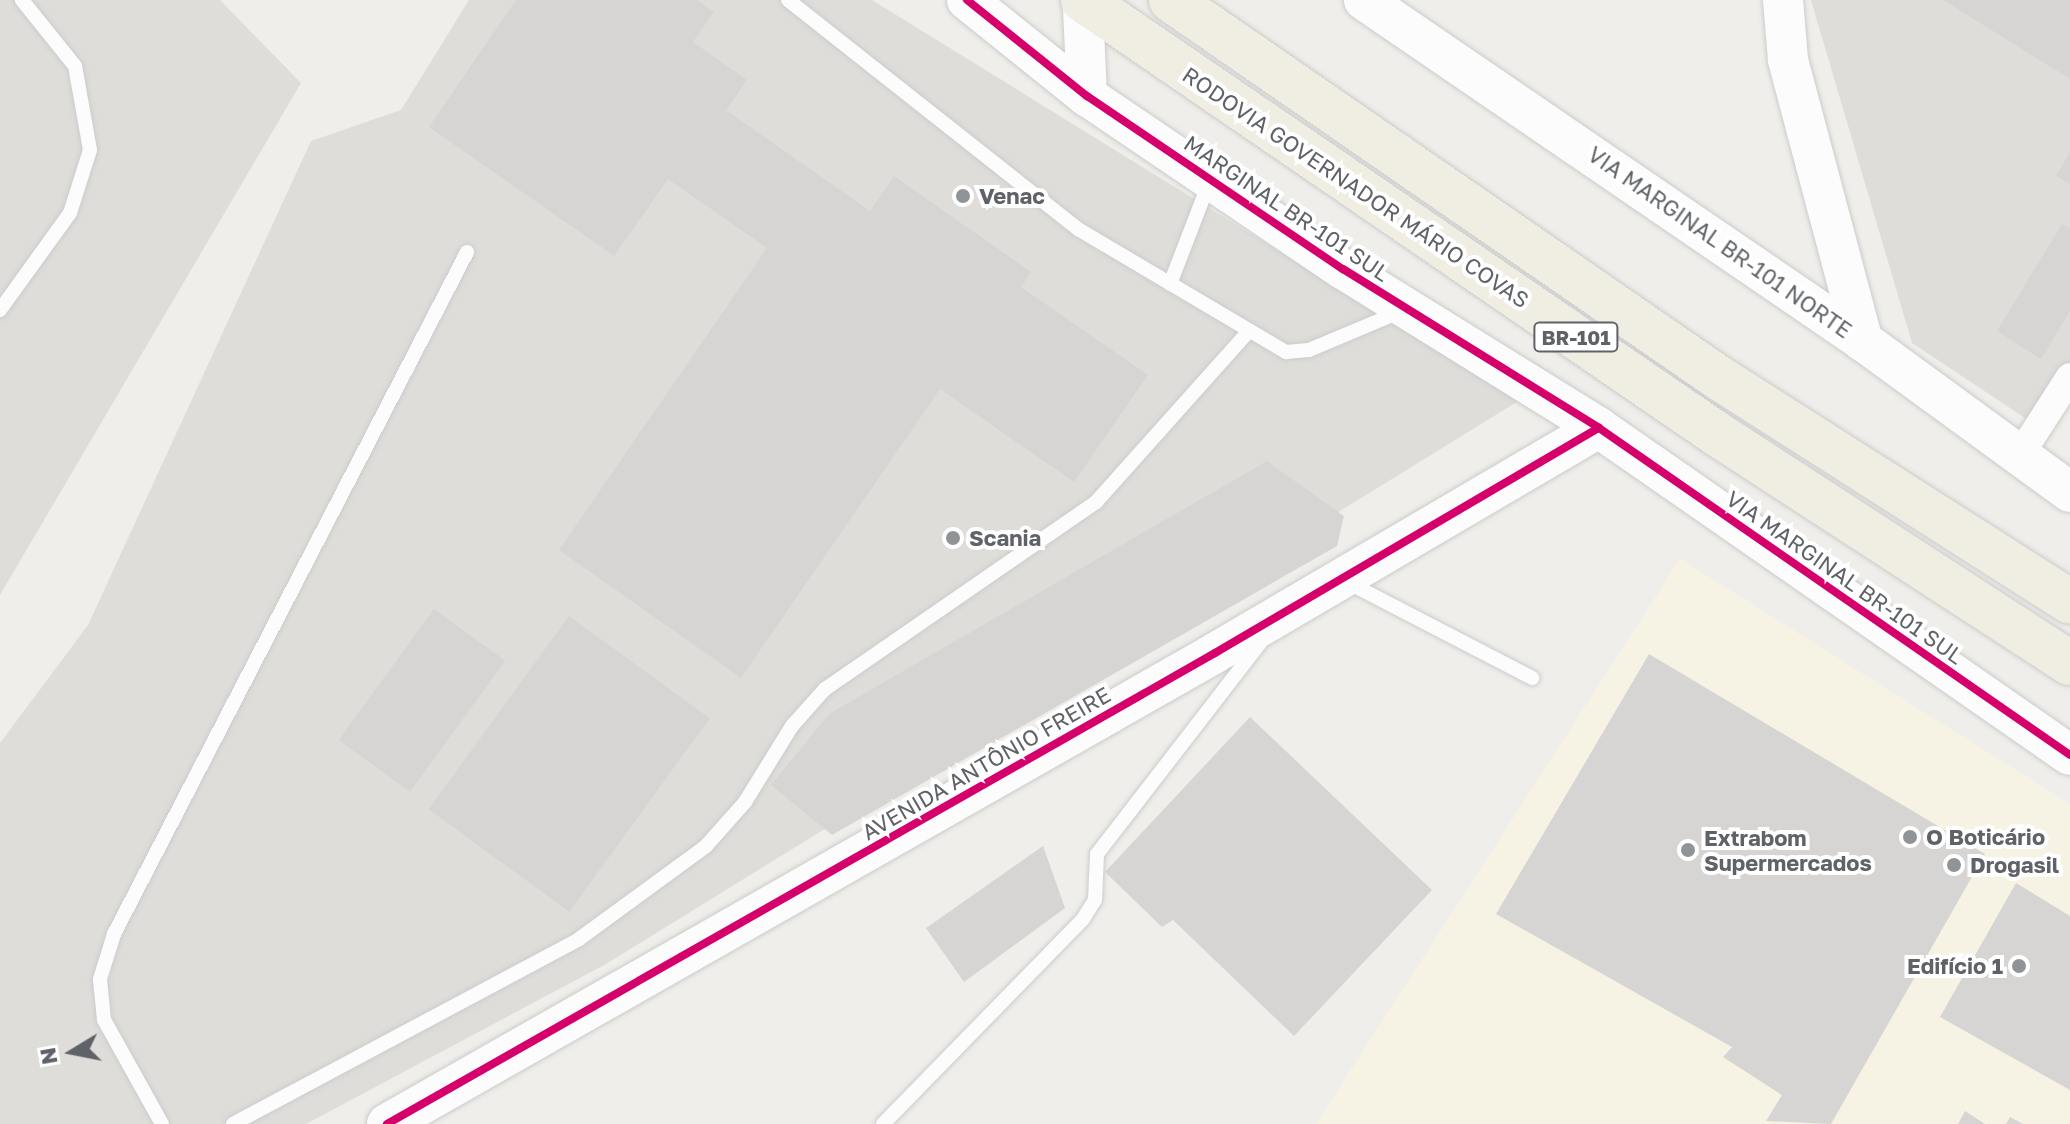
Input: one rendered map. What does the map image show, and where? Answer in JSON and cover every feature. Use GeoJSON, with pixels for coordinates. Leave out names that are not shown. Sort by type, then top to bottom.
{"type":"FeatureCollection","features":[{"type":"Feature","properties":{"kind":"highway","name":"BR-101"},"geometry":{"type":"LineString","coordinates":[[1171,0],[1719,378],[2070,602]]}},
{"type":"Feature","properties":{"kind":"highway","name":"RODOVIA GOVERNADOR MÁRIO COVAS"},"geometry":{"type":"LineString","coordinates":[[1083,4],[1717,434],[2070,663]]}},
{"type":"Feature","properties":{"kind":"street","name":"MARGINAL BR-101 SUL"},"geometry":{"type":"LineString","coordinates":[[967,0],[1087,96],[1407,309],[1599,428]]}},
{"type":"Feature","properties":{"kind":"street","name":"VIA MARGINAL BR-101 NORTE"},"geometry":{"type":"LineString","coordinates":[[1364,0],[1863,341],[2018,458],[2070,492]]}},
{"type":"Feature","properties":{"kind":"street"},"geometry":{"type":"LineString","coordinates":[[1783,0],[1788,60],[1863,341]]}},
{"type":"Feature","properties":{"kind":"street"},"geometry":{"type":"LineString","coordinates":[[1083,4],[1087,96]]}},
{"type":"Feature","properties":{"kind":"street"},"geometry":{"type":"LineString","coordinates":[[2018,458],[2070,377]]}},
{"type":"Feature","properties":{"kind":"street","name":"AVENIDA ANTÔNIO FREIRE"},"geometry":{"type":"LineString","coordinates":[[387,1124],[1341,579],[1599,428]]}},
{"type":"Feature","properties":{"kind":"street","name":"VIA MARGINAL BR-101 SUL"},"geometry":{"type":"LineString","coordinates":[[1599,428],[2070,755]]}},
{"type":"Feature","properties":{"kind":"lane"},"geometry":{"type":"LineString","coordinates":[[0,310],[70,213],[90,150],[75,66],[22,0]]}},
{"type":"Feature","properties":{"kind":"lane"},"geometry":{"type":"LineString","coordinates":[[788,0],[1078,229],[1286,352],[1309,350],[1407,309]]}},
{"type":"Feature","properties":{"kind":"lane"},"geometry":{"type":"LineString","coordinates":[[1170,284],[1210,179]]}},
{"type":"Feature","properties":{"kind":"lane"},"geometry":{"type":"LineString","coordinates":[[162,1124],[104,1020],[100,979],[114,934],[467,252]]}},
{"type":"Feature","properties":{"kind":"lane"},"geometry":{"type":"LineString","coordinates":[[233,1124],[579,939],[706,846],[745,802],[792,726],[825,689],[1096,502],[1249,331]]}},
{"type":"Feature","properties":{"kind":"lane"},"geometry":{"type":"LineString","coordinates":[[1341,579],[1532,678]]}},
{"type":"Feature","properties":{"kind":"lane"},"geometry":{"type":"LineString","coordinates":[[883,1124],[1083,919],[1095,900],[1097,854],[1285,611]]}},
{"type":"Feature","properties":{"kind":"shaded area"},"geometry":{"type":"Polygon","coordinates":[[[0,0],[220,0],[301,83],[0,595],[0,0]]]}},
{"type":"Feature","properties":{"kind":"shaded area"},"geometry":{"type":"Polygon","coordinates":[[[469,0],[872,0],[1520,400],[606,964],[306,1124],[0,1124],[0,743],[88,625],[311,141],[401,110],[469,0]]]}},
{"type":"Feature","properties":{"kind":"shaded area"},"geometry":{"type":"Polygon","coordinates":[[[1811,0],[2070,0],[2070,366],[2034,424],[1912,343],[1811,0]]]}},
{"type":"Feature","properties":{"kind":"shaded area"},"geometry":{"type":"Polygon","coordinates":[[[1680,559],[2070,804],[2070,1124],[1316,1124],[1680,559]]]}},
{"type":"Feature","properties":{"kind":"building"},"geometry":{"type":"Polygon","coordinates":[[[516,0],[697,0],[714,12],[693,42],[747,80],[726,110],[870,211],[894,176],[1031,272],[1021,287],[1148,375],[1074,482],[940,389],[741,678],[559,550],[767,248],[668,179],[614,256],[429,127],[516,0]]]}},
{"type":"Feature","properties":{"kind":"building"},"geometry":{"type":"Polygon","coordinates":[[[1943,0],[2070,0],[2070,79],[1943,0]]]}},
{"type":"Feature","properties":{"kind":"building"},"geometry":{"type":"Polygon","coordinates":[[[2070,152],[2070,184],[2056,176],[2070,152]]]}},
{"type":"Feature","properties":{"kind":"building"},"geometry":{"type":"Polygon","coordinates":[[[2062,224],[2070,229],[2070,311],[2041,359],[1997,331],[2062,224]]]}},
{"type":"Feature","properties":{"kind":"building"},"geometry":{"type":"Polygon","coordinates":[[[1267,461],[1344,516],[1337,546],[832,835],[771,785],[829,714],[1267,461]]]}},
{"type":"Feature","properties":{"kind":"building"},"geometry":{"type":"Polygon","coordinates":[[[434,609],[505,661],[410,792],[339,740],[434,609]]]}},
{"type":"Feature","properties":{"kind":"building"},"geometry":{"type":"Polygon","coordinates":[[[569,616],[710,718],[569,912],[429,809],[569,616]]]}},
{"type":"Feature","properties":{"kind":"building","name":"Extrabom Supermercados"},"geometry":{"type":"Polygon","coordinates":[[[1649,654],[1985,854],[1831,1124],[1766,1121],[1782,1095],[1723,1057],[1732,1047],[1496,914],[1649,654]]]}},
{"type":"Feature","properties":{"kind":"building"},"geometry":{"type":"Polygon","coordinates":[[[1250,717],[1432,890],[1294,1036],[1173,920],[1162,927],[1105,872],[1250,717]]]}},
{"type":"Feature","properties":{"kind":"building"},"geometry":{"type":"Polygon","coordinates":[[[1043,846],[1065,908],[964,982],[926,928],[1043,846]]]}},
{"type":"Feature","properties":{"kind":"building","name":"Edifício 1"},"geometry":{"type":"Polygon","coordinates":[[[2016,883],[2070,916],[2070,1090],[1940,1017],[2016,883]]]}},
{"type":"Feature","properties":{"kind":"building"},"geometry":{"type":"Polygon","coordinates":[[[1965,1111],[1985,1124],[1958,1124],[1965,1111]]]}},
{"type":"Feature","properties":{"kind":"building"},"geometry":{"type":"Polygon","coordinates":[[[2010,1117],[2023,1124],[2006,1124],[2010,1117]]]}},
{"type":"Feature","properties":{"kind":"cycle path"},"geometry":{"type":"LineString","coordinates":[[967,0],[1087,96],[1343,269],[1599,428],[2070,755]]}},
{"type":"Feature","properties":{"kind":"cycle path"},"geometry":{"type":"LineString","coordinates":[[387,1124],[1215,653],[1599,428]]}},
{"type":"Feature","properties":{"kind":"place","name":"Venac"},"geometry":{"type":"Point","coordinates":[963,196]}},
{"type":"Feature","properties":{"kind":"place","name":"Scania"},"geometry":{"type":"Point","coordinates":[953,538]}},
{"type":"Feature","properties":{"kind":"place","name":"O Boticário"},"geometry":{"type":"Point","coordinates":[1910,837]}},
{"type":"Feature","properties":{"kind":"place","name":"Extrabom Supermercados"},"geometry":{"type":"Point","coordinates":[1688,850]}},
{"type":"Feature","properties":{"kind":"place","name":"Drogasil"},"geometry":{"type":"Point","coordinates":[1954,865]}},
{"type":"Feature","properties":{"kind":"place","name":"Edifício 1"},"geometry":{"type":"Point","coordinates":[2019,966]}}]}
